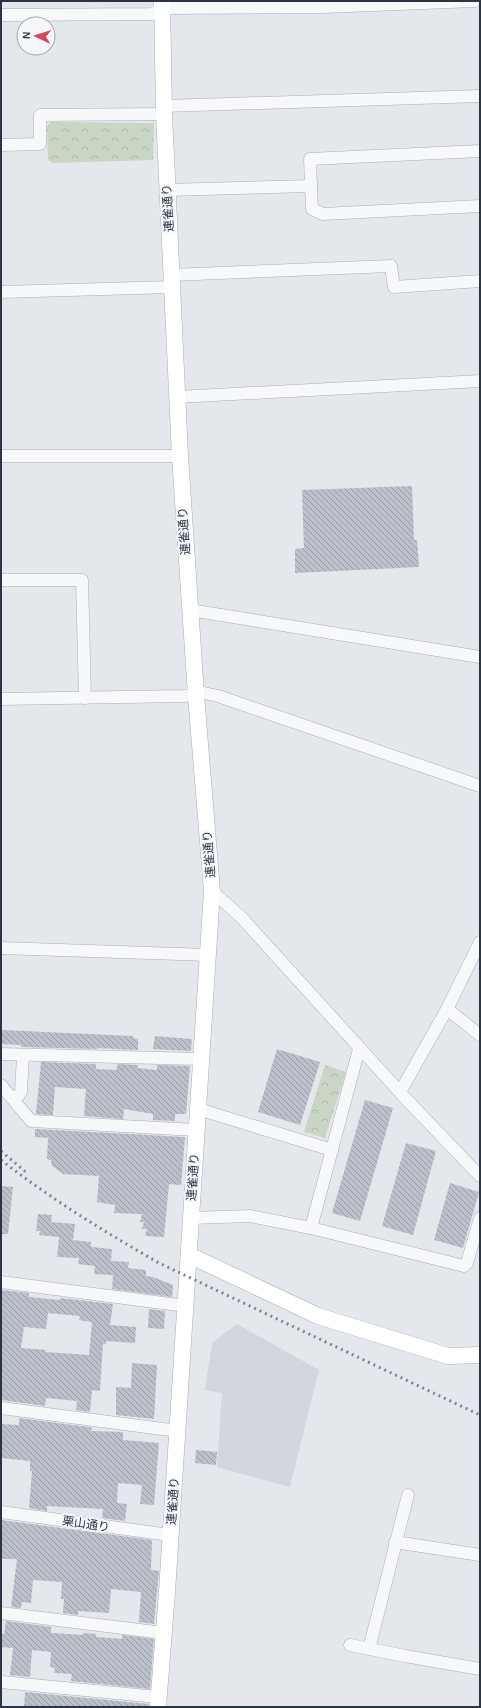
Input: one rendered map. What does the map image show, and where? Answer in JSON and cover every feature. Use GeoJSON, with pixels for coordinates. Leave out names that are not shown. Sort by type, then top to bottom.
{"type":"FeatureCollection","features":[{"type":"Feature","properties":{"kind":"main road","name":"連雀通り"},"geometry":{"type":"LineString","coordinates":[[158,1702],[178,1431],[190,1218],[212,891],[196,695],[180,456],[163,110],[162,4]]}},
{"type":"Feature","properties":{"kind":"main road"},"geometry":{"type":"LineString","coordinates":[[189,1255],[318,1316],[448,1356],[480,1355]]}},
{"type":"Feature","properties":{"kind":"street"},"geometry":{"type":"LineString","coordinates":[[1,15],[152,14],[162,4],[322,7],[475,1]]}},
{"type":"Feature","properties":{"kind":"street"},"geometry":{"type":"LineString","coordinates":[[1,145],[40,144],[40,116],[480,96]]}},
{"type":"Feature","properties":{"kind":"street"},"geometry":{"type":"LineString","coordinates":[[480,151],[310,158],[312,209],[323,214],[480,206]]}},
{"type":"Feature","properties":{"kind":"street"},"geometry":{"type":"LineString","coordinates":[[167,190],[311,186]]}},
{"type":"Feature","properties":{"kind":"street"},"geometry":{"type":"LineString","coordinates":[[1,292],[391,266],[394,287],[480,281]]}},
{"type":"Feature","properties":{"kind":"street"},"geometry":{"type":"LineString","coordinates":[[177,397],[480,381]]}},
{"type":"Feature","properties":{"kind":"street"},"geometry":{"type":"LineString","coordinates":[[1,456],[180,456]]}},
{"type":"Feature","properties":{"kind":"street"},"geometry":{"type":"LineString","coordinates":[[1,580],[82,580],[85,698]]}},
{"type":"Feature","properties":{"kind":"street"},"geometry":{"type":"LineString","coordinates":[[190,610],[480,656]]}},
{"type":"Feature","properties":{"kind":"street"},"geometry":{"type":"LineString","coordinates":[[1,699],[196,695],[204,693],[218,696],[480,786]]}},
{"type":"Feature","properties":{"kind":"street"},"geometry":{"type":"LineString","coordinates":[[212,891],[241,917],[359,1049],[480,1176]]}},
{"type":"Feature","properties":{"kind":"street"},"geometry":{"type":"LineString","coordinates":[[400,1092],[447,1009],[480,942]]}},
{"type":"Feature","properties":{"kind":"street"},"geometry":{"type":"LineString","coordinates":[[1,948],[208,955]]}},
{"type":"Feature","properties":{"kind":"street"},"geometry":{"type":"LineString","coordinates":[[447,1009],[480,1035]]}},
{"type":"Feature","properties":{"kind":"street"},"geometry":{"type":"LineString","coordinates":[[311,1228],[359,1049]]}},
{"type":"Feature","properties":{"kind":"street"},"geometry":{"type":"LineString","coordinates":[[1,1054],[201,1059]]}},
{"type":"Feature","properties":{"kind":"street"},"geometry":{"type":"LineString","coordinates":[[12,1098],[22,1092],[23,1055]]}},
{"type":"Feature","properties":{"kind":"street"},"geometry":{"type":"LineString","coordinates":[[1,1085],[31,1121],[196,1130]]}},
{"type":"Feature","properties":{"kind":"street"},"geometry":{"type":"LineString","coordinates":[[198,1109],[332,1150]]}},
{"type":"Feature","properties":{"kind":"street"},"geometry":{"type":"LineString","coordinates":[[190,1218],[250,1216],[311,1228],[464,1266],[467,1263],[480,1218]]}},
{"type":"Feature","properties":{"kind":"street"},"geometry":{"type":"LineString","coordinates":[[1,1282],[186,1306]]}},
{"type":"Feature","properties":{"kind":"street"},"geometry":{"type":"LineString","coordinates":[[1,1408],[178,1431]]}},
{"type":"Feature","properties":{"kind":"street"},"geometry":{"type":"LineString","coordinates":[[369,1649],[408,1494]]}},
{"type":"Feature","properties":{"kind":"street","name":"栗山通り"},"geometry":{"type":"LineString","coordinates":[[1,1512],[170,1535]]}},
{"type":"Feature","properties":{"kind":"street"},"geometry":{"type":"LineString","coordinates":[[395,1542],[480,1555]]}},
{"type":"Feature","properties":{"kind":"street"},"geometry":{"type":"LineString","coordinates":[[1,1613],[164,1634]]}},
{"type":"Feature","properties":{"kind":"street"},"geometry":{"type":"LineString","coordinates":[[350,1645],[480,1669]]}},
{"type":"Feature","properties":{"kind":"street"},"geometry":{"type":"LineString","coordinates":[[1,1682],[158,1702]]}},
{"type":"Feature","properties":{"kind":"shaded area"},"geometry":{"type":"Polygon","coordinates":[[[237,1324],[319,1370],[290,1487],[217,1467],[222,1393],[205,1390],[212,1343],[237,1324]]]}},
{"type":"Feature","properties":{"kind":"green space"},"geometry":{"type":"Polygon","coordinates":[[[50,122],[154,123],[153,160],[53,163],[48,160],[47,127],[50,122]]]}},
{"type":"Feature","properties":{"kind":"green space"},"geometry":{"type":"Polygon","coordinates":[[[325,1065],[346,1072],[325,1138],[304,1132],[325,1065]]]}},
{"type":"Feature","properties":{"kind":"building"},"geometry":{"type":"Polygon","coordinates":[[[412,486],[414,540],[417,540],[419,567],[295,573],[295,549],[304,548],[302,490],[412,486]]]}},
{"type":"Feature","properties":{"kind":"building"},"geometry":{"type":"Polygon","coordinates":[[[1,1030],[133,1036],[133,1038],[138,1039],[138,1050],[21,1047],[21,1045],[1,1044],[1,1030]]]}},
{"type":"Feature","properties":{"kind":"building"},"geometry":{"type":"Polygon","coordinates":[[[155,1036],[192,1039],[191,1051],[153,1049],[155,1036]]]}},
{"type":"Feature","properties":{"kind":"building"},"geometry":{"type":"Polygon","coordinates":[[[277,1049],[320,1062],[300,1125],[258,1112],[277,1049]]]}},
{"type":"Feature","properties":{"kind":"building"},"geometry":{"type":"Polygon","coordinates":[[[41,1062],[96,1064],[96,1069],[116,1070],[118,1064],[138,1065],[137,1068],[157,1070],[157,1065],[190,1066],[186,1114],[175,1114],[175,1121],[153,1120],[153,1114],[124,1109],[123,1119],[84,1116],[86,1089],[55,1087],[53,1115],[36,1114],[41,1062]]]}},
{"type":"Feature","properties":{"kind":"building"},"geometry":{"type":"Polygon","coordinates":[[[365,1100],[393,1108],[360,1221],[332,1213],[365,1100]]]}},
{"type":"Feature","properties":{"kind":"building"},"geometry":{"type":"Polygon","coordinates":[[[35,1129],[185,1137],[181,1185],[169,1184],[164,1237],[145,1236],[147,1229],[142,1229],[144,1222],[140,1222],[142,1214],[114,1213],[115,1205],[97,1202],[99,1176],[63,1174],[52,1166],[51,1160],[47,1159],[48,1138],[35,1137],[35,1129]]]}},
{"type":"Feature","properties":{"kind":"building"},"geometry":{"type":"Polygon","coordinates":[[[406,1143],[436,1151],[413,1235],[382,1226],[406,1143]]]}},
{"type":"Feature","properties":{"kind":"building"},"geometry":{"type":"Polygon","coordinates":[[[450,1183],[479,1192],[463,1248],[434,1240],[450,1183]]]}},
{"type":"Feature","properties":{"kind":"building"},"geometry":{"type":"Polygon","coordinates":[[[1,1186],[13,1187],[8,1234],[1,1234],[1,1186]]]}},
{"type":"Feature","properties":{"kind":"building"},"geometry":{"type":"Polygon","coordinates":[[[38,1214],[52,1215],[51,1222],[75,1224],[73,1240],[91,1242],[91,1247],[112,1249],[111,1261],[129,1262],[128,1268],[146,1270],[146,1276],[153,1277],[173,1285],[172,1297],[112,1289],[113,1275],[94,1274],[95,1266],[78,1264],[79,1258],[57,1257],[59,1237],[39,1235],[40,1231],[36,1231],[38,1214]]]}},
{"type":"Feature","properties":{"kind":"building"},"geometry":{"type":"Polygon","coordinates":[[[1,1290],[29,1293],[29,1297],[60,1300],[60,1298],[113,1304],[110,1325],[136,1327],[135,1343],[106,1341],[106,1344],[103,1344],[100,1391],[92,1390],[90,1412],[76,1410],[77,1401],[46,1398],[45,1406],[1,1400],[1,1290]],[[48,1313],[46,1329],[24,1327],[21,1348],[46,1350],[45,1352],[89,1355],[92,1322],[79,1320],[80,1316],[48,1313]]]}},
{"type":"Feature","properties":{"kind":"building"},"geometry":{"type":"Polygon","coordinates":[[[149,1309],[165,1311],[164,1329],[148,1328],[149,1309]]]}},
{"type":"Feature","properties":{"kind":"building"},"geometry":{"type":"Polygon","coordinates":[[[132,1363],[157,1365],[154,1419],[116,1415],[116,1387],[131,1388],[132,1363]]]}},
{"type":"Feature","properties":{"kind":"building"},"geometry":{"type":"Polygon","coordinates":[[[19,1418],[88,1427],[92,1428],[91,1431],[123,1432],[123,1440],[159,1443],[154,1505],[140,1504],[142,1485],[118,1483],[117,1503],[127,1504],[125,1521],[102,1518],[103,1509],[47,1506],[47,1511],[29,1508],[32,1471],[30,1471],[30,1461],[1,1458],[1,1424],[19,1425],[19,1418]]]}},
{"type":"Feature","properties":{"kind":"building"},"geometry":{"type":"Polygon","coordinates":[[[196,1450],[217,1452],[216,1465],[195,1463],[196,1450]]]}},
{"type":"Feature","properties":{"kind":"building"},"geometry":{"type":"Polygon","coordinates":[[[1,1520],[152,1540],[151,1570],[159,1571],[154,1624],[139,1622],[141,1592],[111,1589],[109,1613],[78,1611],[78,1615],[63,1613],[64,1599],[61,1599],[62,1582],[33,1580],[31,1603],[22,1602],[21,1608],[11,1607],[17,1559],[1,1559],[1,1520]]]}},
{"type":"Feature","properties":{"kind":"building"},"geometry":{"type":"Polygon","coordinates":[[[6,1621],[51,1627],[51,1633],[83,1635],[83,1633],[96,1634],[96,1637],[122,1639],[122,1635],[154,1639],[150,1689],[71,1681],[72,1674],[54,1673],[55,1668],[50,1667],[51,1652],[32,1650],[30,1677],[10,1675],[13,1648],[1,1647],[1,1634],[4,1634],[6,1621]]]}},
{"type":"Feature","properties":{"kind":"building"},"geometry":{"type":"Polygon","coordinates":[[[25,1692],[149,1704],[149,1707],[24,1707],[25,1692]]]}},
{"type":"Feature","properties":{"kind":"railway"},"geometry":{"type":"LineString","coordinates":[[1,1151],[27,1173]]}},
{"type":"Feature","properties":{"kind":"railway"},"geometry":{"type":"LineString","coordinates":[[1,1160],[78,1214],[159,1263],[480,1415]]}}]}
